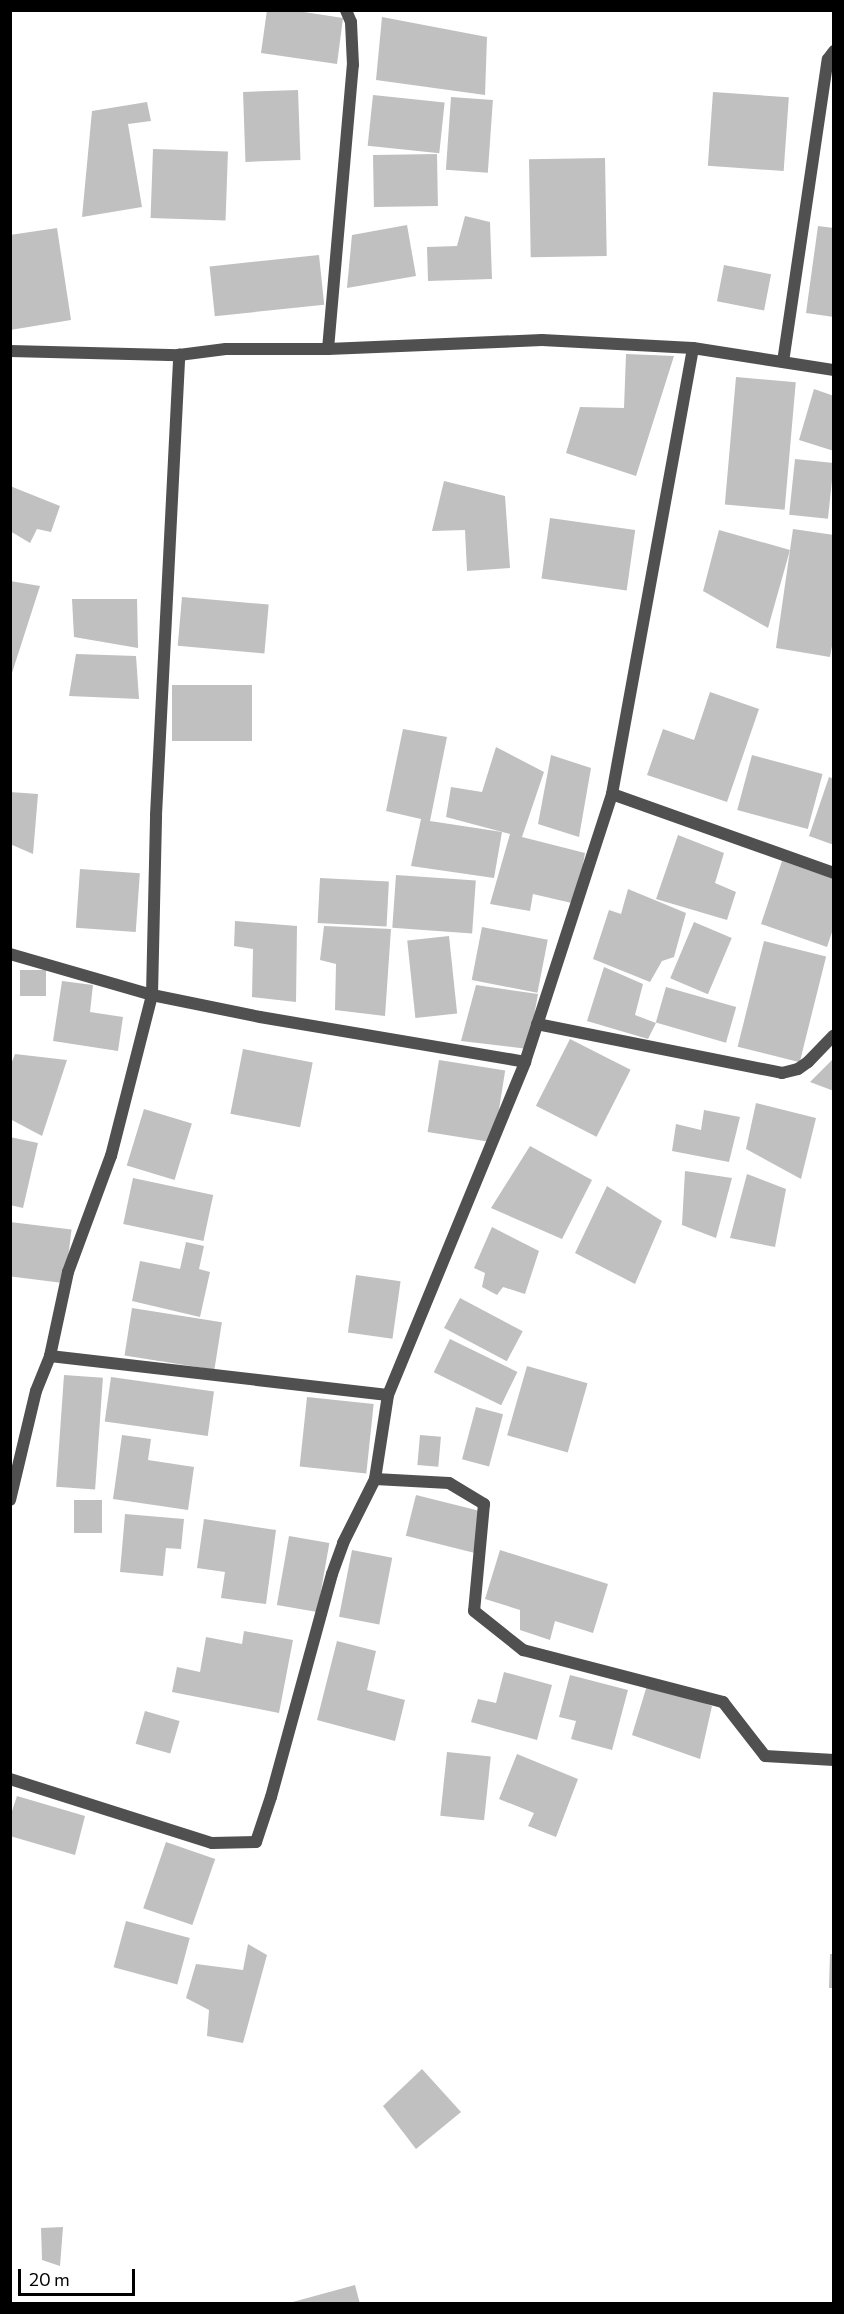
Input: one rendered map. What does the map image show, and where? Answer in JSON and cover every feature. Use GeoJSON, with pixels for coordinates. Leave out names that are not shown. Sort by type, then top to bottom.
{"type":"FeatureCollection","features":[{"type":"Feature","properties":{"kind":"street"},"geometry":{"type":"LineString","coordinates":[[328,350],[353,65],[351,22],[346,10]]}},
{"type":"Feature","properties":{"kind":"street"},"geometry":{"type":"LineString","coordinates":[[783,362],[828,58],[834,51]]}},
{"type":"Feature","properties":{"kind":"street"},"geometry":{"type":"LineString","coordinates":[[10,351],[179,355],[226,349],[328,350],[542,340],[693,348],[834,370]]}},
{"type":"Feature","properties":{"kind":"street"},"geometry":{"type":"LineString","coordinates":[[10,1779],[212,1843],[256,1842],[271,1797],[332,1574],[343,1543],[375,1479],[388,1395],[525,1062],[612,794],[693,348]]}},
{"type":"Feature","properties":{"kind":"street"},"geometry":{"type":"LineString","coordinates":[[10,1500],[36,1391],[50,1356],[68,1272],[111,1156],[152,995],[156,815],[179,355]]}},
{"type":"Feature","properties":{"kind":"street"},"geometry":{"type":"LineString","coordinates":[[612,794],[834,873]]}},
{"type":"Feature","properties":{"kind":"street"},"geometry":{"type":"LineString","coordinates":[[10,954],[152,995],[260,1017],[525,1062]]}},
{"type":"Feature","properties":{"kind":"street"},"geometry":{"type":"LineString","coordinates":[[537,1024],[782,1073],[798,1069],[808,1062],[834,1035]]}},
{"type":"Feature","properties":{"kind":"street"},"geometry":{"type":"LineString","coordinates":[[50,1356],[388,1395]]}},
{"type":"Feature","properties":{"kind":"street"},"geometry":{"type":"LineString","coordinates":[[375,1479],[449,1483],[484,1504],[474,1611],[523,1650],[723,1702],[765,1756],[834,1760]]}},
{"type":"Feature","properties":{"kind":"building"},"geometry":{"type":"Polygon","coordinates":[[[267,10],[291,10],[343,18],[337,64],[261,53],[267,10]]]}},
{"type":"Feature","properties":{"kind":"building"},"geometry":{"type":"Polygon","coordinates":[[[382,17],[487,37],[485,95],[376,80],[382,17]]]}},
{"type":"Feature","properties":{"kind":"building"},"geometry":{"type":"Polygon","coordinates":[[[298,90],[300,160],[245,162],[243,92],[298,90]]]}},
{"type":"Feature","properties":{"kind":"building"},"geometry":{"type":"Polygon","coordinates":[[[713,92],[789,97],[784,171],[708,166],[713,92]]]}},
{"type":"Feature","properties":{"kind":"building"},"geometry":{"type":"Polygon","coordinates":[[[373,95],[445,103],[439,153],[368,146],[373,95]]]}},
{"type":"Feature","properties":{"kind":"building"},"geometry":{"type":"Polygon","coordinates":[[[451,97],[493,100],[488,173],[446,170],[451,97]]]}},
{"type":"Feature","properties":{"kind":"building"},"geometry":{"type":"Polygon","coordinates":[[[147,102],[151,121],[128,124],[142,207],[82,217],[92,111],[147,102]]]}},
{"type":"Feature","properties":{"kind":"building"},"geometry":{"type":"Polygon","coordinates":[[[153,149],[228,152],[226,221],[151,218],[153,149]]]}},
{"type":"Feature","properties":{"kind":"building"},"geometry":{"type":"Polygon","coordinates":[[[437,154],[438,206],[374,207],[373,155],[437,154]]]}},
{"type":"Feature","properties":{"kind":"building"},"geometry":{"type":"Polygon","coordinates":[[[605,158],[607,256],[531,257],[529,159],[605,158]]]}},
{"type":"Feature","properties":{"kind":"building"},"geometry":{"type":"Polygon","coordinates":[[[465,216],[490,222],[492,279],[428,281],[427,247],[457,246],[465,216]]]}},
{"type":"Feature","properties":{"kind":"building"},"geometry":{"type":"Polygon","coordinates":[[[407,225],[416,276],[347,288],[352,235],[407,225]]]}},
{"type":"Feature","properties":{"kind":"building"},"geometry":{"type":"Polygon","coordinates":[[[818,226],[834,228],[834,317],[806,313],[818,226]]]}},
{"type":"Feature","properties":{"kind":"building"},"geometry":{"type":"Polygon","coordinates":[[[57,228],[71,320],[10,330],[10,235],[57,228]]]}},
{"type":"Feature","properties":{"kind":"building"},"geometry":{"type":"Polygon","coordinates":[[[319,255],[324,305],[215,316],[210,266],[319,255]]]}},
{"type":"Feature","properties":{"kind":"building"},"geometry":{"type":"Polygon","coordinates":[[[724,265],[771,274],[764,310],[717,301],[724,265]]]}},
{"type":"Feature","properties":{"kind":"building"},"geometry":{"type":"Polygon","coordinates":[[[626,354],[674,356],[636,476],[566,453],[580,407],[624,408],[626,354]]]}},
{"type":"Feature","properties":{"kind":"building"},"geometry":{"type":"Polygon","coordinates":[[[736,377],[796,382],[785,510],[725,505],[736,377]]]}},
{"type":"Feature","properties":{"kind":"building"},"geometry":{"type":"Polygon","coordinates":[[[814,389],[834,396],[834,451],[799,440],[814,389]]]}},
{"type":"Feature","properties":{"kind":"building"},"geometry":{"type":"Polygon","coordinates":[[[795,459],[834,463],[828,519],[789,515],[795,459]]]}},
{"type":"Feature","properties":{"kind":"building"},"geometry":{"type":"Polygon","coordinates":[[[444,481],[505,496],[510,568],[467,571],[465,530],[432,531],[444,481]]]}},
{"type":"Feature","properties":{"kind":"building"},"geometry":{"type":"Polygon","coordinates":[[[10,486],[60,506],[51,532],[37,529],[30,543],[10,531],[10,486]]]}},
{"type":"Feature","properties":{"kind":"building"},"geometry":{"type":"Polygon","coordinates":[[[550,518],[635,530],[627,590],[542,578],[550,518]]]}},
{"type":"Feature","properties":{"kind":"building"},"geometry":{"type":"Polygon","coordinates":[[[793,529],[834,535],[834,635],[830,657],[776,648],[793,529]]]}},
{"type":"Feature","properties":{"kind":"building"},"geometry":{"type":"Polygon","coordinates":[[[719,530],[790,550],[768,628],[703,591],[719,530]]]}},
{"type":"Feature","properties":{"kind":"building"},"geometry":{"type":"Polygon","coordinates":[[[10,581],[40,586],[11,676],[10,676],[10,581]]]}},
{"type":"Feature","properties":{"kind":"building"},"geometry":{"type":"Polygon","coordinates":[[[182,597],[269,605],[264,653],[178,646],[182,597]]]}},
{"type":"Feature","properties":{"kind":"building"},"geometry":{"type":"Polygon","coordinates":[[[72,599],[137,599],[138,648],[74,637],[72,599]]]}},
{"type":"Feature","properties":{"kind":"building"},"geometry":{"type":"Polygon","coordinates":[[[76,654],[136,656],[139,699],[69,696],[76,654]]]}},
{"type":"Feature","properties":{"kind":"building"},"geometry":{"type":"Polygon","coordinates":[[[172,685],[252,685],[252,741],[172,741],[172,685]]]}},
{"type":"Feature","properties":{"kind":"building"},"geometry":{"type":"Polygon","coordinates":[[[710,692],[759,709],[727,802],[647,775],[663,729],[694,740],[710,692]]]}},
{"type":"Feature","properties":{"kind":"building"},"geometry":{"type":"Polygon","coordinates":[[[403,729],[447,737],[430,821],[502,832],[494,878],[411,866],[421,819],[386,811],[403,729]]]}},
{"type":"Feature","properties":{"kind":"building"},"geometry":{"type":"Polygon","coordinates":[[[496,747],[544,772],[522,837],[585,853],[576,904],[533,894],[530,911],[490,904],[510,834],[446,817],[451,787],[482,792],[496,747]]]}},
{"type":"Feature","properties":{"kind":"building"},"geometry":{"type":"Polygon","coordinates":[[[551,755],[591,768],[579,837],[538,824],[551,755]]]}},
{"type":"Feature","properties":{"kind":"building"},"geometry":{"type":"Polygon","coordinates":[[[752,755],[823,774],[808,829],[737,810],[752,755]]]}},
{"type":"Feature","properties":{"kind":"building"},"geometry":{"type":"Polygon","coordinates":[[[829,777],[834,779],[834,845],[809,836],[829,777]]]}},
{"type":"Feature","properties":{"kind":"building"},"geometry":{"type":"Polygon","coordinates":[[[10,792],[38,794],[33,854],[10,844],[10,792]]]}},
{"type":"Feature","properties":{"kind":"building"},"geometry":{"type":"Polygon","coordinates":[[[678,835],[724,853],[715,883],[736,892],[727,920],[656,899],[678,835]]]}},
{"type":"Feature","properties":{"kind":"building"},"geometry":{"type":"Polygon","coordinates":[[[782,861],[834,879],[834,926],[827,947],[761,924],[782,861]]]}},
{"type":"Feature","properties":{"kind":"building"},"geometry":{"type":"Polygon","coordinates":[[[80,869],[140,873],[136,932],[76,928],[80,869]]]}},
{"type":"Feature","properties":{"kind":"building"},"geometry":{"type":"Polygon","coordinates":[[[396,875],[476,881],[472,933],[392,928],[396,875]]]}},
{"type":"Feature","properties":{"kind":"building"},"geometry":{"type":"Polygon","coordinates":[[[320,878],[389,882],[387,927],[318,923],[320,878]]]}},
{"type":"Feature","properties":{"kind":"building"},"geometry":{"type":"Polygon","coordinates":[[[628,889],[686,913],[674,957],[662,961],[650,982],[593,959],[609,910],[621,914],[628,889]]]}},
{"type":"Feature","properties":{"kind":"building"},"geometry":{"type":"Polygon","coordinates":[[[235,921],[297,926],[296,1002],[252,997],[253,949],[234,946],[235,921]]]}},
{"type":"Feature","properties":{"kind":"building"},"geometry":{"type":"Polygon","coordinates":[[[694,922],[732,938],[708,994],[670,978],[694,922]]]}},
{"type":"Feature","properties":{"kind":"building"},"geometry":{"type":"Polygon","coordinates":[[[324,926],[391,929],[385,1016],[335,1010],[336,964],[320,960],[324,926]]]}},
{"type":"Feature","properties":{"kind":"building"},"geometry":{"type":"Polygon","coordinates":[[[482,927],[548,940],[537,993],[472,980],[482,927]]]}},
{"type":"Feature","properties":{"kind":"building"},"geometry":{"type":"Polygon","coordinates":[[[449,936],[457,1014],[415,1018],[407,940],[449,936]]]}},
{"type":"Feature","properties":{"kind":"building"},"geometry":{"type":"Polygon","coordinates":[[[764,941],[826,956],[800,1062],[738,1047],[764,941]]]}},
{"type":"Feature","properties":{"kind":"building"},"geometry":{"type":"Polygon","coordinates":[[[604,967],[643,984],[635,1015],[656,1023],[648,1039],[587,1021],[604,967]]]}},
{"type":"Feature","properties":{"kind":"building"},"geometry":{"type":"Polygon","coordinates":[[[20,970],[46,970],[46,996],[20,996],[20,970]]]}},
{"type":"Feature","properties":{"kind":"building"},"geometry":{"type":"Polygon","coordinates":[[[62,981],[93,985],[90,1012],[123,1017],[118,1051],[53,1041],[62,981]]]}},
{"type":"Feature","properties":{"kind":"building"},"geometry":{"type":"Polygon","coordinates":[[[476,985],[538,994],[528,1049],[461,1041],[476,985]]]}},
{"type":"Feature","properties":{"kind":"building"},"geometry":{"type":"Polygon","coordinates":[[[666,987],[736,1007],[726,1043],[656,1023],[666,987]]]}},
{"type":"Feature","properties":{"kind":"building"},"geometry":{"type":"Polygon","coordinates":[[[570,1039],[631,1070],[597,1137],[536,1106],[570,1039]]]}},
{"type":"Feature","properties":{"kind":"building"},"geometry":{"type":"Polygon","coordinates":[[[243,1049],[313,1063],[300,1127],[230,1114],[243,1049]]]}},
{"type":"Feature","properties":{"kind":"building"},"geometry":{"type":"Polygon","coordinates":[[[15,1054],[67,1060],[42,1136],[10,1119],[10,1067],[15,1054]]]}},
{"type":"Feature","properties":{"kind":"building"},"geometry":{"type":"Polygon","coordinates":[[[834,1058],[834,1091],[810,1082],[834,1058]]]}},
{"type":"Feature","properties":{"kind":"building"},"geometry":{"type":"Polygon","coordinates":[[[439,1060],[505,1070],[494,1143],[428,1132],[439,1060]]]}},
{"type":"Feature","properties":{"kind":"building"},"geometry":{"type":"Polygon","coordinates":[[[756,1103],[816,1118],[801,1179],[746,1149],[756,1103]]]}},
{"type":"Feature","properties":{"kind":"building"},"geometry":{"type":"Polygon","coordinates":[[[144,1109],[192,1124],[175,1180],[127,1165],[144,1109]]]}},
{"type":"Feature","properties":{"kind":"building"},"geometry":{"type":"Polygon","coordinates":[[[704,1110],[740,1117],[729,1162],[672,1151],[676,1124],[701,1130],[704,1110]]]}},
{"type":"Feature","properties":{"kind":"building"},"geometry":{"type":"Polygon","coordinates":[[[10,1137],[38,1143],[23,1208],[10,1205],[10,1137]]]}},
{"type":"Feature","properties":{"kind":"building"},"geometry":{"type":"Polygon","coordinates":[[[530,1146],[592,1180],[562,1239],[491,1208],[530,1146]]]}},
{"type":"Feature","properties":{"kind":"building"},"geometry":{"type":"Polygon","coordinates":[[[685,1171],[732,1178],[716,1238],[682,1225],[685,1171]]]}},
{"type":"Feature","properties":{"kind":"building"},"geometry":{"type":"Polygon","coordinates":[[[747,1174],[786,1189],[775,1247],[730,1238],[747,1174]]]}},
{"type":"Feature","properties":{"kind":"building"},"geometry":{"type":"Polygon","coordinates":[[[133,1178],[213,1195],[203,1241],[123,1224],[133,1178]]]}},
{"type":"Feature","properties":{"kind":"building"},"geometry":{"type":"Polygon","coordinates":[[[607,1186],[662,1221],[635,1284],[575,1253],[607,1186]]]}},
{"type":"Feature","properties":{"kind":"building"},"geometry":{"type":"Polygon","coordinates":[[[10,1222],[72,1230],[65,1283],[10,1276],[10,1222]]]}},
{"type":"Feature","properties":{"kind":"building"},"geometry":{"type":"Polygon","coordinates":[[[492,1227],[539,1251],[525,1294],[503,1287],[497,1295],[482,1287],[485,1273],[474,1268],[492,1227]]]}},
{"type":"Feature","properties":{"kind":"building"},"geometry":{"type":"Polygon","coordinates":[[[186,1242],[204,1246],[199,1269],[210,1272],[200,1317],[132,1301],[140,1261],[180,1269],[186,1242]]]}},
{"type":"Feature","properties":{"kind":"building"},"geometry":{"type":"Polygon","coordinates":[[[356,1275],[401,1281],[392,1339],[348,1332],[356,1275]]]}},
{"type":"Feature","properties":{"kind":"building"},"geometry":{"type":"Polygon","coordinates":[[[460,1298],[523,1331],[507,1361],[444,1328],[460,1298]]]}},
{"type":"Feature","properties":{"kind":"building"},"geometry":{"type":"Polygon","coordinates":[[[132,1308],[222,1322],[214,1370],[124,1355],[132,1308]]]}},
{"type":"Feature","properties":{"kind":"building"},"geometry":{"type":"Polygon","coordinates":[[[450,1339],[517,1372],[501,1405],[434,1372],[450,1339]]]}},
{"type":"Feature","properties":{"kind":"building"},"geometry":{"type":"Polygon","coordinates":[[[527,1366],[588,1383],[568,1453],[507,1435],[527,1366]]]}},
{"type":"Feature","properties":{"kind":"building"},"geometry":{"type":"Polygon","coordinates":[[[64,1375],[103,1378],[95,1489],[56,1487],[64,1375]]]}},
{"type":"Feature","properties":{"kind":"building"},"geometry":{"type":"Polygon","coordinates":[[[111,1377],[214,1391],[208,1436],[105,1422],[111,1377]]]}},
{"type":"Feature","properties":{"kind":"building"},"geometry":{"type":"Polygon","coordinates":[[[307,1397],[374,1404],[366,1474],[300,1467],[307,1397]]]}},
{"type":"Feature","properties":{"kind":"building"},"geometry":{"type":"Polygon","coordinates":[[[476,1407],[503,1414],[489,1466],[462,1459],[476,1407]]]}},
{"type":"Feature","properties":{"kind":"building"},"geometry":{"type":"Polygon","coordinates":[[[122,1435],[151,1439],[148,1460],[194,1467],[188,1510],[113,1499],[122,1435]]]}},
{"type":"Feature","properties":{"kind":"building"},"geometry":{"type":"Polygon","coordinates":[[[420,1435],[441,1437],[438,1467],[417,1465],[420,1435]]]}},
{"type":"Feature","properties":{"kind":"building"},"geometry":{"type":"Polygon","coordinates":[[[416,1495],[485,1512],[475,1553],[406,1536],[416,1495]]]}},
{"type":"Feature","properties":{"kind":"building"},"geometry":{"type":"Polygon","coordinates":[[[74,1500],[102,1500],[102,1533],[74,1533],[74,1500]]]}},
{"type":"Feature","properties":{"kind":"building"},"geometry":{"type":"Polygon","coordinates":[[[125,1514],[184,1519],[181,1549],[166,1548],[163,1576],[120,1572],[125,1514]]]}},
{"type":"Feature","properties":{"kind":"building"},"geometry":{"type":"Polygon","coordinates":[[[204,1519],[276,1530],[266,1604],[221,1598],[225,1572],[197,1568],[204,1519]]]}},
{"type":"Feature","properties":{"kind":"building"},"geometry":{"type":"Polygon","coordinates":[[[289,1536],[329,1543],[317,1612],[277,1605],[289,1536]]]}},
{"type":"Feature","properties":{"kind":"building"},"geometry":{"type":"Polygon","coordinates":[[[352,1550],[392,1558],[379,1625],[339,1617],[352,1550]]]}},
{"type":"Feature","properties":{"kind":"building"},"geometry":{"type":"Polygon","coordinates":[[[500,1550],[608,1584],[593,1633],[555,1621],[550,1640],[520,1630],[520,1610],[485,1599],[500,1550]]]}},
{"type":"Feature","properties":{"kind":"building"},"geometry":{"type":"Polygon","coordinates":[[[244,1631],[293,1640],[279,1713],[172,1692],[177,1667],[200,1672],[206,1637],[242,1644],[244,1631]]]}},
{"type":"Feature","properties":{"kind":"building"},"geometry":{"type":"Polygon","coordinates":[[[337,1641],[376,1651],[367,1690],[405,1700],[395,1741],[317,1720],[337,1641]]]}},
{"type":"Feature","properties":{"kind":"building"},"geometry":{"type":"Polygon","coordinates":[[[504,1672],[552,1685],[537,1740],[471,1722],[478,1699],[496,1703],[504,1672]]]}},
{"type":"Feature","properties":{"kind":"building"},"geometry":{"type":"Polygon","coordinates":[[[570,1675],[628,1690],[612,1750],[571,1739],[576,1721],[559,1717],[570,1675]]]}},
{"type":"Feature","properties":{"kind":"building"},"geometry":{"type":"Polygon","coordinates":[[[648,1682],[712,1706],[700,1759],[632,1735],[648,1682]]]}},
{"type":"Feature","properties":{"kind":"building"},"geometry":{"type":"Polygon","coordinates":[[[145,1711],[180,1721],[170,1754],[136,1744],[145,1711]]]}},
{"type":"Feature","properties":{"kind":"building"},"geometry":{"type":"Polygon","coordinates":[[[447,1752],[491,1757],[484,1820],[440,1816],[447,1752]]]}},
{"type":"Feature","properties":{"kind":"building"},"geometry":{"type":"Polygon","coordinates":[[[517,1754],[578,1779],[556,1837],[528,1826],[534,1813],[499,1799],[517,1754]]]}},
{"type":"Feature","properties":{"kind":"building"},"geometry":{"type":"Polygon","coordinates":[[[17,1796],[85,1816],[75,1855],[10,1836],[10,1817],[17,1796]]]}},
{"type":"Feature","properties":{"kind":"building"},"geometry":{"type":"Polygon","coordinates":[[[166,1842],[215,1859],[192,1925],[143,1908],[166,1842]]]}},
{"type":"Feature","properties":{"kind":"building"},"geometry":{"type":"Polygon","coordinates":[[[126,1921],[190,1938],[177,1984],[114,1967],[126,1921]]]}},
{"type":"Feature","properties":{"kind":"building"},"geometry":{"type":"Polygon","coordinates":[[[248,1944],[267,1955],[243,2043],[207,2036],[209,2010],[186,1998],[196,1964],[243,1970],[248,1944]]]}},
{"type":"Feature","properties":{"kind":"building"},"geometry":{"type":"Polygon","coordinates":[[[830,1954],[834,1954],[834,1988],[829,1988],[830,1954]]]}},
{"type":"Feature","properties":{"kind":"building"},"geometry":{"type":"Polygon","coordinates":[[[422,2069],[461,2112],[416,2149],[383,2106],[422,2069]]]}},
{"type":"Feature","properties":{"kind":"building"},"geometry":{"type":"Polygon","coordinates":[[[63,2227],[60,2266],[42,2260],[41,2228],[63,2227]]]}},
{"type":"Feature","properties":{"kind":"building"},"geometry":{"type":"Polygon","coordinates":[[[355,2285],[360,2304],[289,2304],[289,2303],[355,2285]]]}}]}
